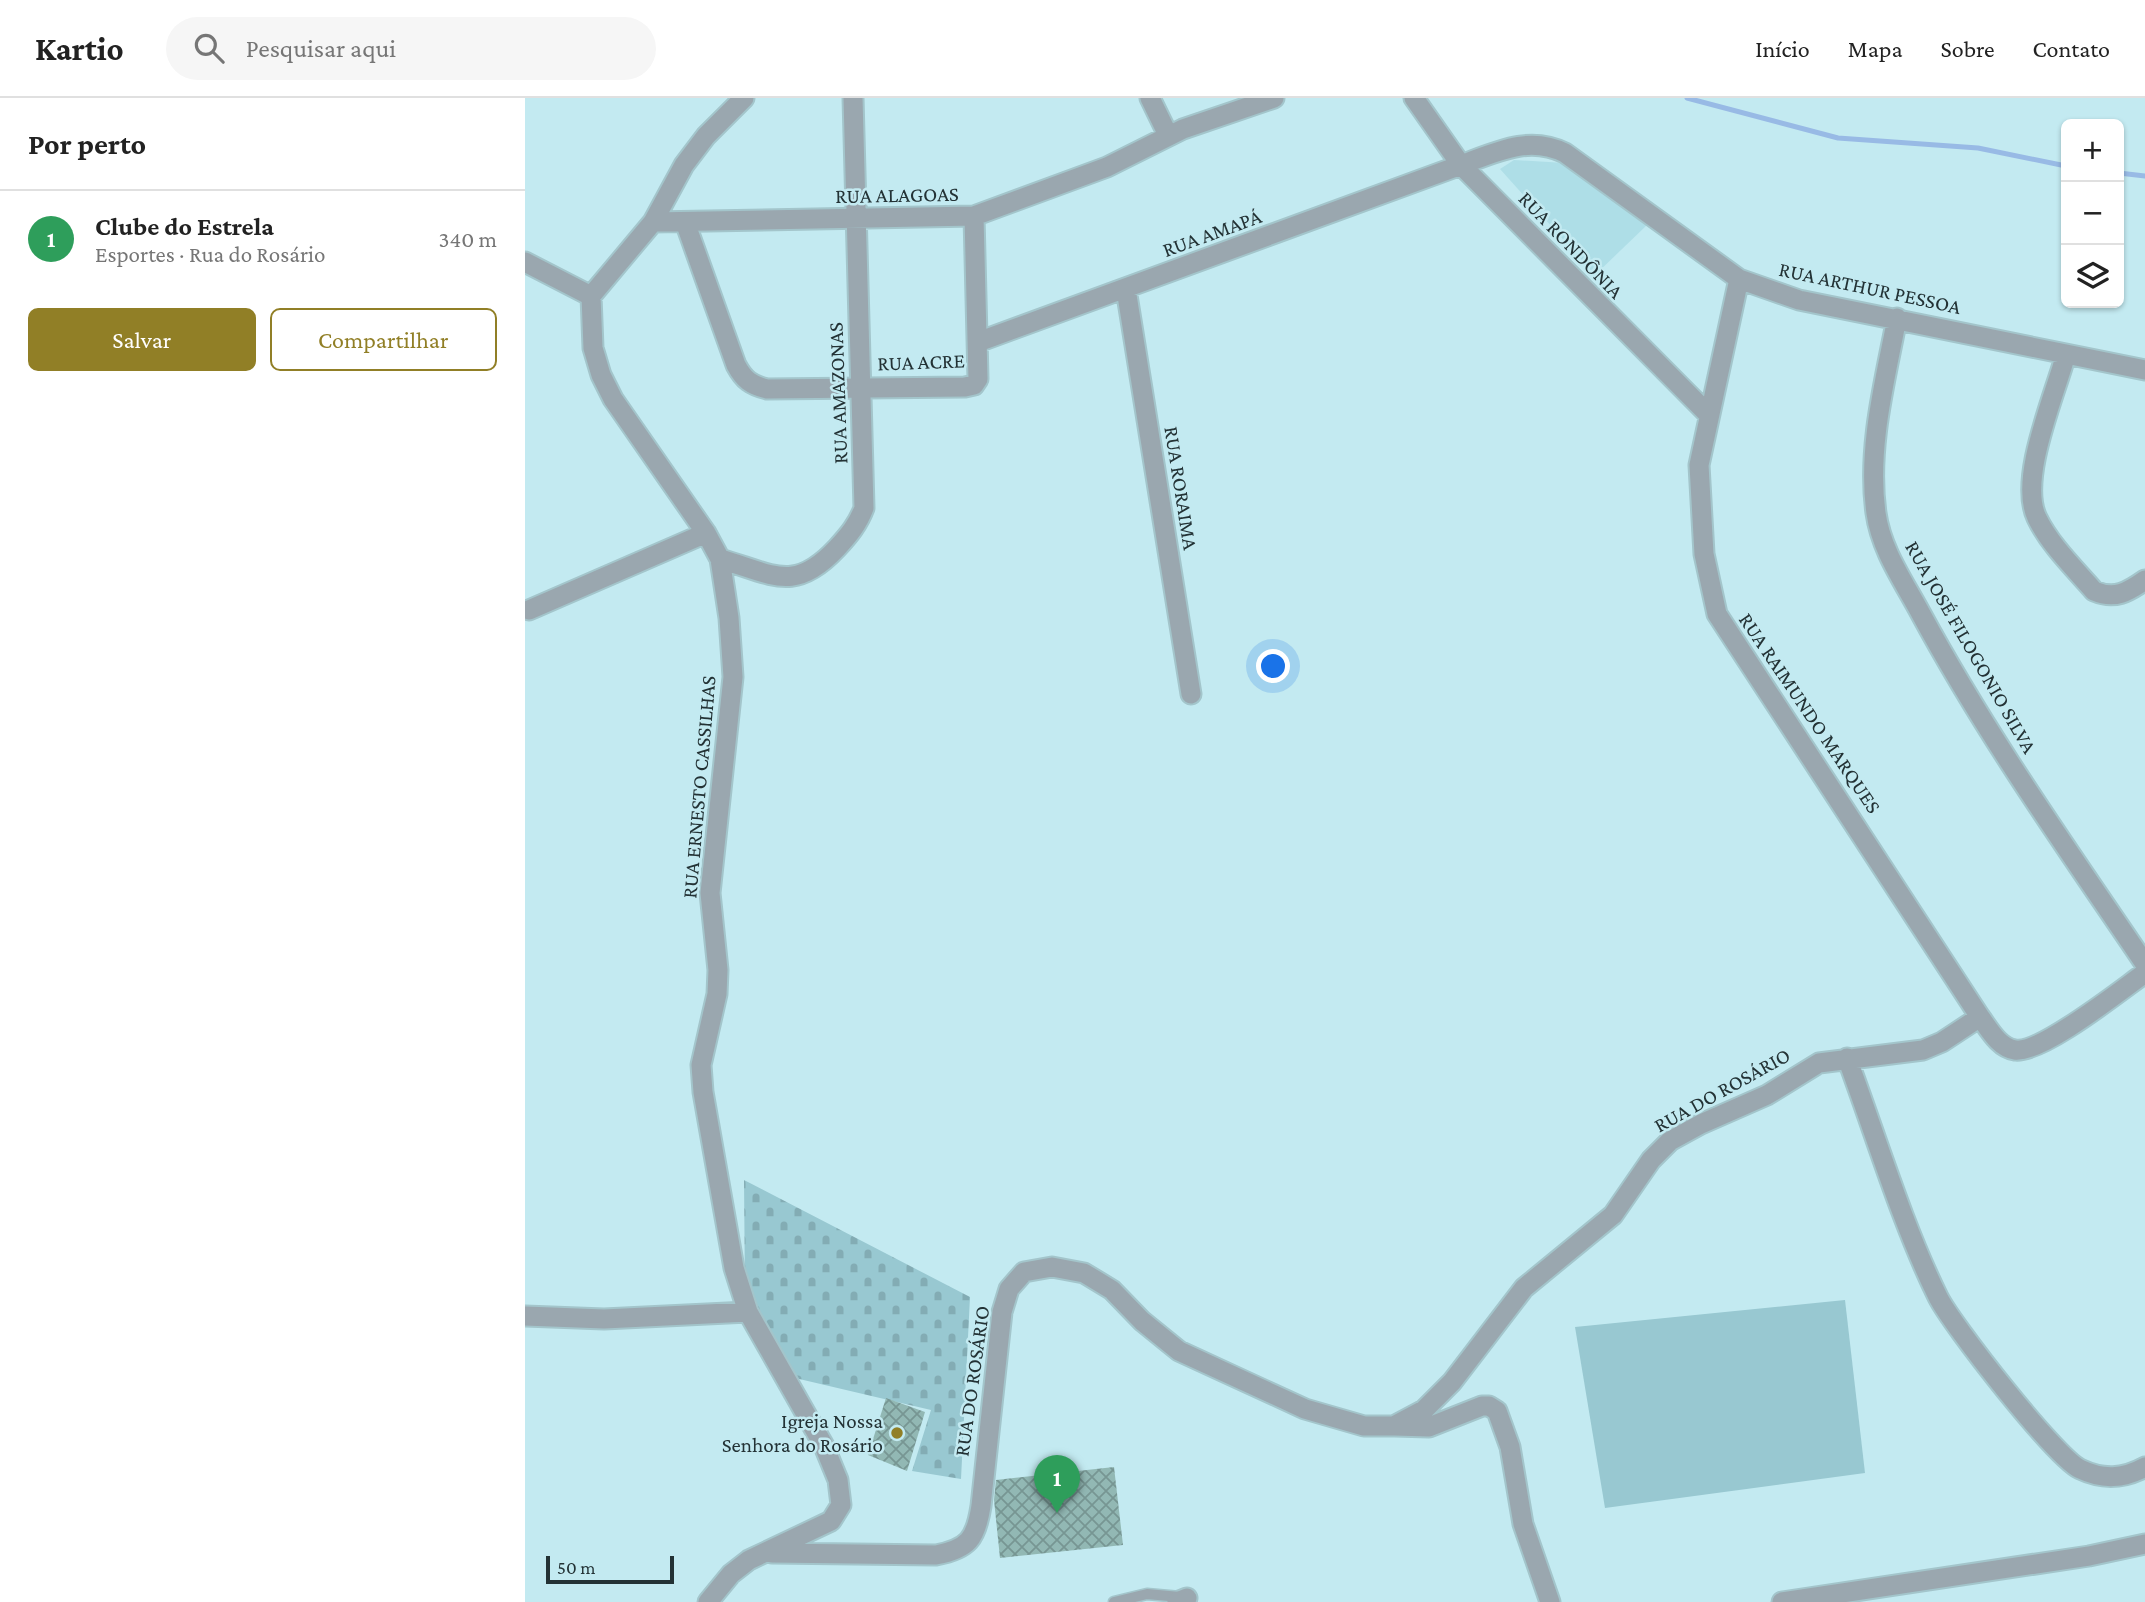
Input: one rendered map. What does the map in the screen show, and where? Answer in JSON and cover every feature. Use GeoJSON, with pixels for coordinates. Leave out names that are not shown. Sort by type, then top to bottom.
{"type":"FeatureCollection","features":[{"type":"Feature","properties":{"kind":"street"},"geometry":{"type":"LineString","coordinates":[[525,262],[591,296],[653,222],[684,166],[706,136],[744,98]]}},
{"type":"Feature","properties":{"kind":"street","name":"RUA AMAZONAS"},"geometry":{"type":"LineString","coordinates":[[720,559],[786,577],[804,575],[822,564],[851,533],[864,508],[853,98]]}},
{"type":"Feature","properties":{"kind":"street"},"geometry":{"type":"LineString","coordinates":[[1150,98],[1168,135]]}},
{"type":"Feature","properties":{"kind":"street","name":"RUA ALAGOAS"},"geometry":{"type":"LineString","coordinates":[[653,222],[974,216],[1107,167],[1168,135],[1274,98]]}},
{"type":"Feature","properties":{"kind":"street","name":"RUA RONDÔNIA"},"geometry":{"type":"LineString","coordinates":[[1414,98],[1461,165],[1708,415]]}},
{"type":"Feature","properties":{"kind":"street","name":"RUA ARTHUR PESSOA"},"geometry":{"type":"LineString","coordinates":[[1461,165],[1511,147],[1531,143],[1550,146],[1739,279],[1799,300],[2145,370]]}},
{"type":"Feature","properties":{"kind":"street","name":"RUA AMAPÁ"},"geometry":{"type":"LineString","coordinates":[[978,342],[1461,165]]}},
{"type":"Feature","properties":{"kind":"street","name":"RUA ACRE"},"geometry":{"type":"LineString","coordinates":[[685,222],[743,379],[767,389],[974,385],[978,379],[978,342],[974,216]]}},
{"type":"Feature","properties":{"kind":"street","name":"RUA RAIMUNDO MARQUES"},"geometry":{"type":"LineString","coordinates":[[1739,279],[1699,465],[1704,554],[1717,614],[1980,1017]]}},
{"type":"Feature","properties":{"kind":"street","name":"RUA RORAIMA"},"geometry":{"type":"LineString","coordinates":[[1126,289],[1191,694]]}},
{"type":"Feature","properties":{"kind":"street","name":"RUA ERNESTO CASSILHAS"},"geometry":{"type":"LineString","coordinates":[[591,296],[593,348],[601,375],[613,399],[706,533],[720,559],[733,677],[710,893],[718,970],[717,994],[701,1065],[703,1092],[734,1268],[748,1312],[824,1446],[838,1480],[841,1505],[831,1521],[750,1560],[731,1574],[708,1602]]}},
{"type":"Feature","properties":{"kind":"street","name":"RUA JOSÉ FILOGONIO SILVA"},"geometry":{"type":"LineString","coordinates":[[1897,318],[1880,412],[1874,472],[1876,514],[1885,548],[1938,646],[1991,731],[2145,964]]}},
{"type":"Feature","properties":{"kind":"street"},"geometry":{"type":"LineString","coordinates":[[2066,354],[2032,473],[2031,495],[2037,518],[2094,591],[2106,596],[2119,595],[2145,580]]}},
{"type":"Feature","properties":{"kind":"street"},"geometry":{"type":"LineString","coordinates":[[529,611],[706,533]]}},
{"type":"Feature","properties":{"kind":"street"},"geometry":{"type":"LineString","coordinates":[[1980,1017],[2005,1046],[2016,1050],[2029,1049],[2045,1043],[2145,973]]}},
{"type":"Feature","properties":{"kind":"street","name":"RUA DO ROSÁRIO"},"geometry":{"type":"LineString","coordinates":[[1394,1426],[1424,1409],[1452,1382],[1524,1288],[1613,1215],[1651,1160],[1671,1141],[1767,1095],[1819,1063],[1923,1051],[1980,1017]]}},
{"type":"Feature","properties":{"kind":"street"},"geometry":{"type":"LineString","coordinates":[[1847,1058],[1939,1299],[1980,1356],[2053,1446],[2077,1468],[2102,1478],[2128,1476],[2145,1467]]}},
{"type":"Feature","properties":{"kind":"street","name":"RUA DO ROSÁRIO"},"geometry":{"type":"LineString","coordinates":[[768,1553],[936,1555],[957,1551],[968,1543],[978,1527],[980,1517],[1002,1312],[1009,1289],[1024,1272],[1052,1266],[1084,1273],[1112,1290],[1142,1321],[1179,1351],[1305,1409],[1364,1426],[1429,1427],[1482,1406],[1489,1406],[1497,1411],[1510,1447],[1523,1524],[1550,1602]]}},
{"type":"Feature","properties":{"kind":"street"},"geometry":{"type":"LineString","coordinates":[[525,1316],[604,1319],[748,1312]]}},
{"type":"Feature","properties":{"kind":"street"},"geometry":{"type":"LineString","coordinates":[[1782,1602],[2089,1556],[2145,1544]]}},
{"type":"Feature","properties":{"kind":"street"},"geometry":{"type":"LineString","coordinates":[[730,1602],[731,1574]]}},
{"type":"Feature","properties":{"kind":"lane"},"geometry":{"type":"LineString","coordinates":[[1114,1602],[1147,1594],[1182,1600]]}},
{"type":"Feature","properties":{"kind":"shaded area"},"geometry":{"type":"Polygon","coordinates":[[[1514,160],[1565,163],[1647,225],[1595,275],[1500,169],[1514,160]]]}},
{"type":"Feature","properties":{"kind":"green space"},"geometry":{"type":"Polygon","coordinates":[[[744,1180],[970,1297],[961,1479],[912,1471],[931,1410],[795,1378],[745,1294],[744,1180]]]}},
{"type":"Feature","properties":{"kind":"green space"},"geometry":{"type":"Polygon","coordinates":[[[1845,1300],[1865,1473],[1605,1508],[1575,1327],[1845,1300]]]}},
{"type":"Feature","properties":{"kind":"building","name":"Igreja Nossa Senhora do Rosário"},"geometry":{"type":"Polygon","coordinates":[[[886,1398],[925,1412],[907,1471],[868,1455],[886,1398]]]}},
{"type":"Feature","properties":{"kind":"building"},"geometry":{"type":"Polygon","coordinates":[[[1114,1467],[1123,1545],[1000,1558],[994,1500],[996,1480],[1114,1467]]]}},
{"type":"Feature","properties":{"kind":"waterway"},"geometry":{"type":"LineString","coordinates":[[1687,98],[1838,138],[1978,148],[2061,165]]}},
{"type":"Feature","properties":{"kind":"waterway"},"geometry":{"type":"LineString","coordinates":[[2124,174],[2145,176]]}},
{"type":"Feature","properties":{"kind":"place","name":"Igreja Nossa Senhora do Rosário"},"geometry":{"type":"Point","coordinates":[897,1433]}},
{"type":"Feature","properties":{"kind":"place","name":"Clube do Estrela"},"geometry":{"type":"Point","coordinates":[1057,1513]}}]}
